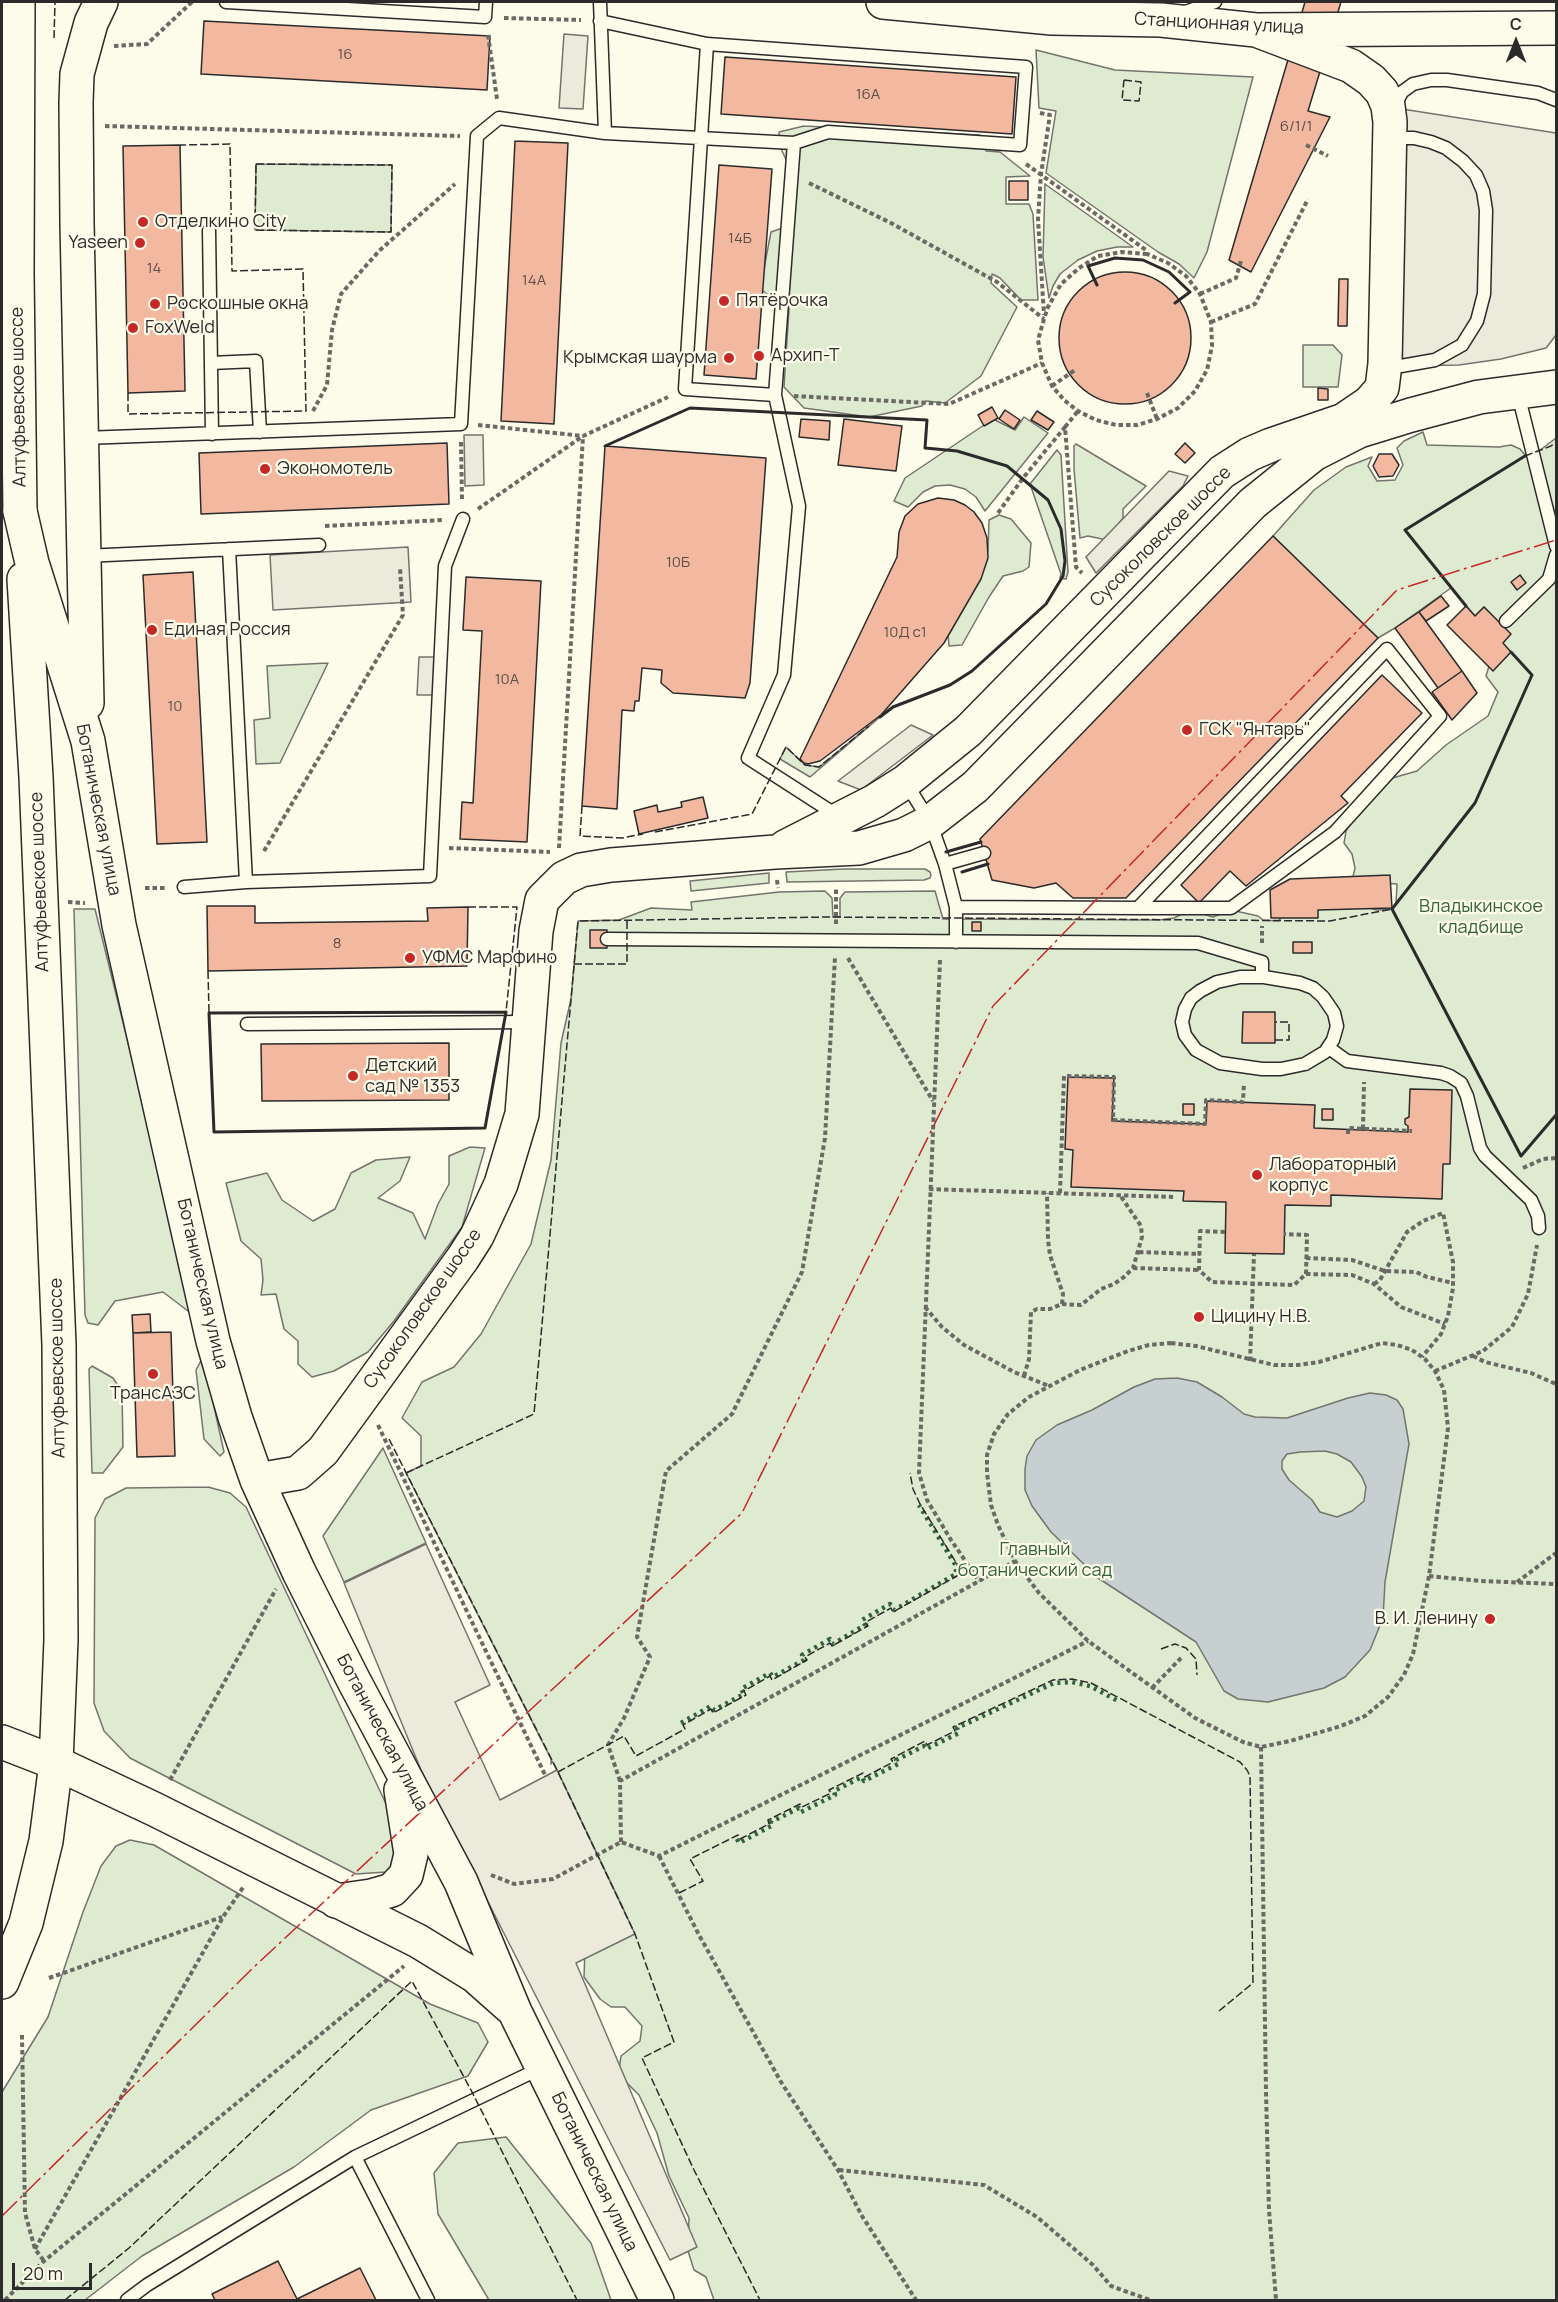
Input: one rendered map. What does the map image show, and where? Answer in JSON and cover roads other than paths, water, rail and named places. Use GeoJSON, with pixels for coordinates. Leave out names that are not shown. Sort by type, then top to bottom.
{"type":"FeatureCollection","features":[{"type":"Feature","properties":{"kind":"main road","name":"Алтуфьевское шоссе"},"geometry":{"type":"LineString","coordinates":[[2,1982],[28,1913],[46,1841],[56,1763],[62,1640],[60,1345],[36,777],[20,511],[18,2]]}},
{"type":"Feature","properties":{"kind":"main road"},"geometry":{"type":"LineString","coordinates":[[88,741],[77,223],[77,74],[91,23],[101,2]]}},
{"type":"Feature","properties":{"kind":"main road","name":"Станционная улица"},"geometry":{"type":"LineString","coordinates":[[883,2],[1052,18],[1140,16],[1256,30],[1557,28]]}},
{"type":"Feature","properties":{"kind":"main road","name":"Сусоколовское шоссе"},"geometry":{"type":"LineString","coordinates":[[775,852],[905,782],[968,730],[1222,472],[1250,454],[1352,416],[1370,403],[1382,388],[1385,364],[1390,130],[1388,106],[1382,92],[1366,76],[1342,62],[1256,30]]}},
{"type":"Feature","properties":{"kind":"main road"},"geometry":{"type":"LineString","coordinates":[[1385,364],[1394,390],[1407,403],[1438,408]]}},
{"type":"Feature","properties":{"kind":"main road","name":"Сусоколовское шоссе"},"geometry":{"type":"LineString","coordinates":[[256,1480],[298,1473],[323,1451],[477,1236],[501,1184],[522,1114],[536,931],[542,900],[564,878],[581,870],[611,865],[859,848],[904,835],[930,822],[975,786],[1253,503],[1299,464],[1359,431],[1479,397],[1557,384]]}},
{"type":"Feature","properties":{"kind":"main road"},"geometry":{"type":"LineString","coordinates":[[1222,472],[1233,468],[1244,471],[1253,479],[1256,491],[1253,503]]}},
{"type":"Feature","properties":{"kind":"main road","name":"Ботаническая улица"},"geometry":{"type":"LineString","coordinates":[[20,511],[32,563],[88,741],[119,925],[213,1341],[256,1480],[299,1572],[396,1762],[461,1882],[515,2012],[657,2301]]}},
{"type":"Feature","properties":{"kind":"main road"},"geometry":{"type":"LineString","coordinates":[[36,777],[41,731],[59,647],[85,556]]}},
{"type":"Feature","properties":{"kind":"main road","name":"Ботаническая улица"},"geometry":{"type":"LineString","coordinates":[[2,1742],[56,1763],[154,1809],[418,1941],[475,1976],[515,2012]]}},
{"type":"Feature","properties":{"kind":"main road"},"geometry":{"type":"LineString","coordinates":[[336,1901],[371,1896],[392,1890],[406,1875],[411,1854],[396,1762]]}},
{"type":"Feature","properties":{"kind":"lane"},"geometry":{"type":"LineString","coordinates":[[226,2],[485,17],[486,2]]}},
{"type":"Feature","properties":{"kind":"lane"},"geometry":{"type":"LineString","coordinates":[[600,2],[605,133]]}},
{"type":"Feature","properties":{"kind":"lane"},"geometry":{"type":"LineString","coordinates":[[1140,16],[1215,2]]}},
{"type":"Feature","properties":{"kind":"lane"},"geometry":{"type":"LineString","coordinates":[[83,438],[461,424],[477,136],[499,118],[605,133],[794,143],[828,132],[1020,144],[1026,67],[707,44],[600,21]]}},
{"type":"Feature","properties":{"kind":"lane"},"geometry":{"type":"LineString","coordinates":[[707,44],[685,389],[775,395]]}},
{"type":"Feature","properties":{"kind":"lane"},"geometry":{"type":"LineString","coordinates":[[1385,364],[1401,366],[1435,360],[1462,345],[1477,321],[1484,294],[1486,210],[1484,191],[1476,175],[1446,148],[1390,130],[1394,106],[1402,92],[1413,84],[1447,80],[1557,94]]}},
{"type":"Feature","properties":{"kind":"lane"},"geometry":{"type":"LineString","coordinates":[[1538,93],[1557,100]]}},
{"type":"Feature","properties":{"kind":"lane"},"geometry":{"type":"LineString","coordinates":[[794,143],[775,395],[800,506],[784,675],[748,758],[841,818]]}},
{"type":"Feature","properties":{"kind":"lane"},"geometry":{"type":"LineString","coordinates":[[209,230],[212,434]]}},
{"type":"Feature","properties":{"kind":"lane"},"geometry":{"type":"LineString","coordinates":[[211,363],[256,361],[260,432]]}},
{"type":"Feature","properties":{"kind":"lane"},"geometry":{"type":"LineString","coordinates":[[1517,391],[1557,546]]}},
{"type":"Feature","properties":{"kind":"lane"},"geometry":{"type":"LineString","coordinates":[[184,887],[246,882],[430,876],[445,566],[463,519]]}},
{"type":"Feature","properties":{"kind":"lane"},"geometry":{"type":"LineString","coordinates":[[85,556],[319,545]]}},
{"type":"Feature","properties":{"kind":"lane"},"geometry":{"type":"LineString","coordinates":[[229,549],[246,882]]}},
{"type":"Feature","properties":{"kind":"lane"},"geometry":{"type":"LineString","coordinates":[[1506,621],[1550,579],[1557,555]]}},
{"type":"Feature","properties":{"kind":"lane"},"geometry":{"type":"LineString","coordinates":[[956,907],[1138,908],[1231,908],[1335,832],[1440,716],[1387,649],[1138,908]]}},
{"type":"Feature","properties":{"kind":"lane"},"geometry":{"type":"LineString","coordinates":[[905,782],[930,822],[945,864],[956,907],[956,942]]}},
{"type":"Feature","properties":{"kind":"lane"},"geometry":{"type":"LineString","coordinates":[[945,864],[984,853]]}},
{"type":"Feature","properties":{"kind":"lane"},"geometry":{"type":"LineString","coordinates":[[607,939],[1198,943],[1262,962],[1262,977]]}},
{"type":"Feature","properties":{"kind":"lane"},"geometry":{"type":"LineString","coordinates":[[1240,977],[1262,977],[1300,983],[1313,988],[1323,997],[1331,1006],[1337,1022],[1336,1033],[1329,1048],[1316,1059],[1292,1067],[1275,1069],[1244,1068],[1211,1059],[1196,1050],[1185,1035],[1182,1016],[1191,998],[1210,985],[1240,977]]}},
{"type":"Feature","properties":{"kind":"lane"},"geometry":{"type":"LineString","coordinates":[[247,1024],[529,1022]]}},
{"type":"Feature","properties":{"kind":"lane"},"geometry":{"type":"LineString","coordinates":[[1329,1048],[1347,1060],[1441,1073],[1461,1083],[1467,1096],[1480,1148],[1485,1156],[1534,1205],[1539,1228]]}},
{"type":"Feature","properties":{"kind":"lane"},"geometry":{"type":"LineString","coordinates":[[127,2301],[147,2285],[356,2157],[543,2067]]}},
{"type":"Feature","properties":{"kind":"lane"},"geometry":{"type":"LineString","coordinates":[[356,2157],[428,2301]]}},
{"type":"Feature","properties":{"kind":"place","name":"Отделкино City"},"geometry":{"type":"Point","coordinates":[143,222]}},
{"type":"Feature","properties":{"kind":"place","name":"Yaseen"},"geometry":{"type":"Point","coordinates":[140,243]}},
{"type":"Feature","properties":{"kind":"place","name":"Пятёрочка"},"geometry":{"type":"Point","coordinates":[724,301]}},
{"type":"Feature","properties":{"kind":"place","name":"Роскошные окна"},"geometry":{"type":"Point","coordinates":[155,304]}},
{"type":"Feature","properties":{"kind":"place","name":"FoxWeld"},"geometry":{"type":"Point","coordinates":[133,328]}},
{"type":"Feature","properties":{"kind":"place","name":"Архип-Т"},"geometry":{"type":"Point","coordinates":[759,356]}},
{"type":"Feature","properties":{"kind":"place","name":"Крымская шаурма"},"geometry":{"type":"Point","coordinates":[729,358]}},
{"type":"Feature","properties":{"kind":"place","name":"Экономотель"},"geometry":{"type":"Point","coordinates":[265,469]}},
{"type":"Feature","properties":{"kind":"place","name":"Единая Россия"},"geometry":{"type":"Point","coordinates":[152,630]}},
{"type":"Feature","properties":{"kind":"place","name":"ГСК \"Янтарь\""},"geometry":{"type":"Point","coordinates":[1187,730]}},
{"type":"Feature","properties":{"kind":"place","name":"УФМС Марфино"},"geometry":{"type":"Point","coordinates":[410,958]}},
{"type":"Feature","properties":{"kind":"place","name":"Детский сад № 1353"},"geometry":{"type":"Point","coordinates":[353,1076]}},
{"type":"Feature","properties":{"kind":"place","name":"Лабораторный корпус"},"geometry":{"type":"Point","coordinates":[1257,1175]}},
{"type":"Feature","properties":{"kind":"place","name":"Цицину Н.В."},"geometry":{"type":"Point","coordinates":[1199,1317]}},
{"type":"Feature","properties":{"kind":"place","name":"ТрансАЗС"},"geometry":{"type":"Point","coordinates":[153,1374]}},
{"type":"Feature","properties":{"kind":"place","name":"В. И. Ленину"},"geometry":{"type":"Point","coordinates":[1490,1619]}},
{"type":"Feature","properties":{"kind":"park label","name":"Владыкинское кладбище"},"geometry":{"type":"Point","coordinates":[1481,917]}},
{"type":"Feature","properties":{"kind":"park label","name":"Главный ботанический сад"},"geometry":{"type":"Point","coordinates":[1035,1560]}}]}
